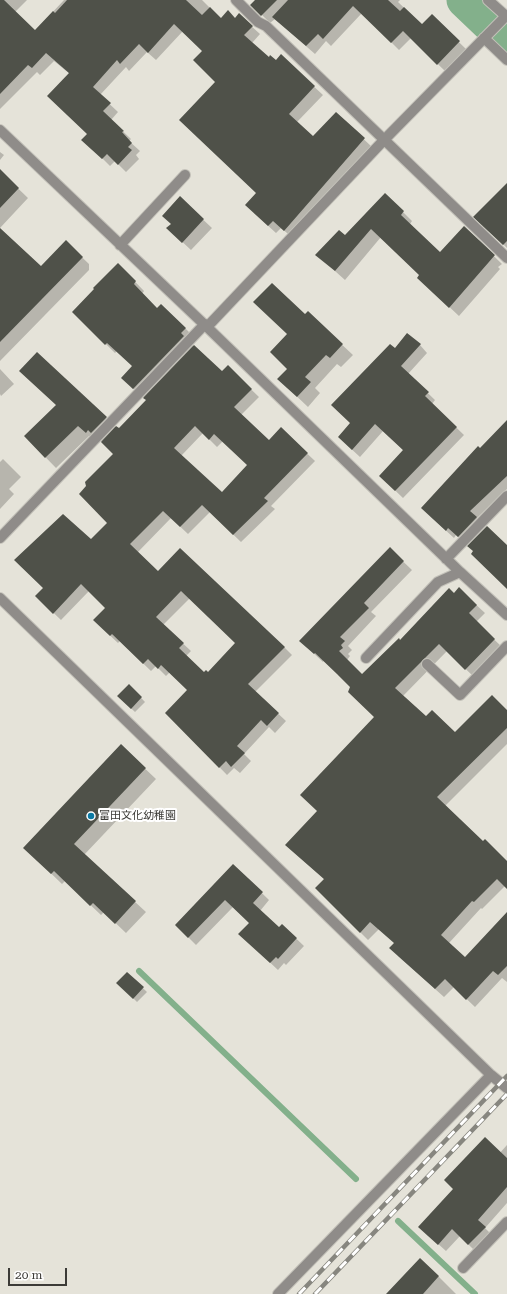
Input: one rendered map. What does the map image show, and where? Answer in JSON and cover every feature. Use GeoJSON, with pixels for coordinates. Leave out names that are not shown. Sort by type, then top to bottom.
{"type":"FeatureCollection","features":[{"type":"Feature","properties":{"kind":"street"},"geometry":{"type":"LineString","coordinates":[[236,0],[258,22],[266,26],[507,258]]}},
{"type":"Feature","properties":{"kind":"street"},"geometry":{"type":"LineString","coordinates":[[0,538],[384,140],[505,18],[488,0]]}},
{"type":"Feature","properties":{"kind":"street"},"geometry":{"type":"LineString","coordinates":[[485,37],[507,60]]}},
{"type":"Feature","properties":{"kind":"street"},"geometry":{"type":"LineString","coordinates":[[0,130],[206,325],[446,559],[507,615]]}},
{"type":"Feature","properties":{"kind":"street"},"geometry":{"type":"LineString","coordinates":[[120,245],[185,175]]}},
{"type":"Feature","properties":{"kind":"street"},"geometry":{"type":"LineString","coordinates":[[446,559],[507,496]]}},
{"type":"Feature","properties":{"kind":"street"},"geometry":{"type":"LineString","coordinates":[[366,658],[438,582],[460,572]]}},
{"type":"Feature","properties":{"kind":"street"},"geometry":{"type":"LineString","coordinates":[[0,598],[507,1088]]}},
{"type":"Feature","properties":{"kind":"street"},"geometry":{"type":"LineString","coordinates":[[427,664],[460,694],[507,646]]}},
{"type":"Feature","properties":{"kind":"street"},"geometry":{"type":"LineString","coordinates":[[278,1294],[492,1075]]}},
{"type":"Feature","properties":{"kind":"street"},"geometry":{"type":"LineString","coordinates":[[463,1268],[507,1222]]}},
{"type":"Feature","properties":{"kind":"building"},"geometry":{"type":"Polygon","coordinates":[[[0,0],[4,0],[35,30],[53,11],[55,13],[67,0],[186,0],[202,15],[210,7],[221,18],[228,10],[235,18],[239,13],[253,26],[244,35],[269,57],[270,55],[276,60],[281,54],[315,86],[289,114],[313,136],[336,112],[365,138],[284,231],[273,221],[268,226],[245,205],[256,193],[179,120],[215,82],[193,60],[202,51],[174,24],[148,53],[139,44],[120,64],[117,60],[93,87],[111,103],[103,111],[124,131],[122,132],[132,143],[128,147],[132,150],[118,165],[107,154],[102,159],[81,140],[87,134],[47,96],[69,73],[46,53],[32,68],[28,65],[0,94],[0,0]]]}},
{"type":"Feature","properties":{"kind":"building"},"geometry":{"type":"Polygon","coordinates":[[[255,0],[277,0],[261,16],[250,5],[255,0]]]}},
{"type":"Feature","properties":{"kind":"building"},"geometry":{"type":"Polygon","coordinates":[[[288,0],[388,0],[400,11],[404,7],[422,24],[432,14],[460,41],[437,65],[403,31],[391,43],[353,6],[323,39],[318,34],[306,46],[272,17],[288,0]]]}},
{"type":"Feature","properties":{"kind":"building"},"geometry":{"type":"Polygon","coordinates":[[[0,169],[19,188],[0,208],[0,169]]]}},
{"type":"Feature","properties":{"kind":"building"},"geometry":{"type":"Polygon","coordinates":[[[507,183],[507,241],[503,245],[473,217],[507,183]]]}},
{"type":"Feature","properties":{"kind":"building"},"geometry":{"type":"Polygon","coordinates":[[[385,193],[404,211],[401,215],[440,252],[464,226],[495,255],[449,308],[417,278],[419,275],[371,229],[335,271],[315,255],[339,230],[345,235],[385,193]]]}},
{"type":"Feature","properties":{"kind":"building"},"geometry":{"type":"Polygon","coordinates":[[[180,196],[204,219],[182,243],[166,228],[171,224],[162,216],[180,196]]]}},
{"type":"Feature","properties":{"kind":"building"},"geometry":{"type":"Polygon","coordinates":[[[0,228],[41,266],[66,240],[83,257],[0,342],[0,228]]]}},
{"type":"Feature","properties":{"kind":"building"},"geometry":{"type":"Polygon","coordinates":[[[118,263],[136,281],[134,284],[157,308],[161,304],[186,328],[181,333],[184,336],[133,389],[121,378],[132,366],[107,343],[105,345],[72,312],[118,263]]]}},
{"type":"Feature","properties":{"kind":"building"},"geometry":{"type":"Polygon","coordinates":[[[272,283],[305,314],[308,311],[343,344],[330,358],[326,355],[305,377],[311,382],[297,397],[277,379],[287,369],[270,352],[287,334],[253,302],[272,283]]]}},
{"type":"Feature","properties":{"kind":"building"},"geometry":{"type":"Polygon","coordinates":[[[407,333],[421,344],[401,366],[429,392],[425,396],[457,427],[395,491],[379,476],[403,450],[375,424],[352,450],[338,437],[350,423],[331,405],[390,344],[395,348],[407,333]]]}},
{"type":"Feature","properties":{"kind":"building"},"geometry":{"type":"Polygon","coordinates":[[[194,345],[222,371],[228,365],[252,389],[234,407],[269,440],[281,427],[308,453],[264,498],[268,501],[233,535],[202,505],[180,527],[163,511],[130,544],[158,571],[180,548],[285,647],[248,684],[279,713],[267,726],[261,720],[237,746],[245,753],[231,767],[226,761],[219,768],[165,713],[187,690],[161,665],[158,669],[148,659],[143,664],[112,634],[110,636],[93,620],[105,608],[81,584],[53,614],[35,596],[43,588],[14,560],[63,514],[91,539],[107,523],[79,494],[86,486],[85,482],[113,454],[101,442],[116,426],[119,428],[146,400],[143,398],[194,345]],[[195,426],[174,448],[222,492],[247,465],[214,434],[209,440],[195,426]],[[181,591],[156,617],[184,643],[179,648],[204,672],[206,670],[208,672],[235,643],[181,591]]]}},
{"type":"Feature","properties":{"kind":"building"},"geometry":{"type":"Polygon","coordinates":[[[37,352],[107,417],[91,433],[88,430],[86,433],[78,426],[45,458],[24,436],[56,405],[19,371],[37,352]]]}},
{"type":"Feature","properties":{"kind":"building"},"geometry":{"type":"Polygon","coordinates":[[[507,420],[507,476],[470,511],[477,517],[458,537],[448,528],[446,531],[421,508],[478,446],[480,448],[507,420]]]}},
{"type":"Feature","properties":{"kind":"building"},"geometry":{"type":"Polygon","coordinates":[[[487,526],[507,545],[507,589],[471,554],[473,551],[467,546],[487,526]]]}},
{"type":"Feature","properties":{"kind":"building"},"geometry":{"type":"Polygon","coordinates":[[[390,547],[404,561],[364,603],[369,608],[340,637],[345,641],[341,645],[343,648],[339,651],[362,674],[399,638],[400,640],[449,588],[454,593],[459,587],[477,605],[469,613],[495,639],[465,670],[439,644],[395,688],[426,716],[432,710],[455,732],[492,695],[507,710],[507,728],[437,797],[483,841],[485,839],[507,861],[507,889],[497,879],[474,902],[472,901],[441,935],[465,957],[507,912],[507,966],[498,975],[493,971],[466,1000],[445,979],[435,989],[389,948],[394,943],[370,922],[360,933],[315,888],[324,879],[285,845],[317,811],[300,795],[374,717],[348,692],[350,687],[315,653],[314,654],[299,641],[390,547]]]}},
{"type":"Feature","properties":{"kind":"building"},"geometry":{"type":"Polygon","coordinates":[[[129,684],[142,697],[131,709],[117,696],[129,684]]]}},
{"type":"Feature","properties":{"kind":"building"},"geometry":{"type":"Polygon","coordinates":[[[121,744],[146,768],[74,844],[136,901],[115,924],[93,903],[90,906],[54,871],[51,874],[23,848],[121,744]]]}},
{"type":"Feature","properties":{"kind":"building"},"geometry":{"type":"Polygon","coordinates":[[[233,864],[263,892],[253,903],[279,927],[282,924],[297,938],[278,959],[276,957],[270,963],[238,934],[249,923],[225,900],[188,938],[175,925],[233,864]]]}},
{"type":"Feature","properties":{"kind":"building"},"geometry":{"type":"Polygon","coordinates":[[[127,972],[144,987],[133,999],[116,983],[127,972]]]}},
{"type":"Feature","properties":{"kind":"building"},"geometry":{"type":"Polygon","coordinates":[[[485,1137],[507,1158],[507,1187],[478,1220],[486,1227],[468,1245],[452,1229],[438,1245],[418,1227],[453,1189],[444,1180],[485,1137]]]}},
{"type":"Feature","properties":{"kind":"building"},"geometry":{"type":"Polygon","coordinates":[[[420,1258],[439,1276],[423,1294],[386,1294],[420,1258]]]}},
{"type":"Feature","properties":{"kind":"waterway"},"geometry":{"type":"LineString","coordinates":[[464,0],[507,41]]}},
{"type":"Feature","properties":{"kind":"waterway"},"geometry":{"type":"LineString","coordinates":[[139,971],[356,1179]]}},
{"type":"Feature","properties":{"kind":"waterway"},"geometry":{"type":"LineString","coordinates":[[398,1221],[475,1294]]}},
{"type":"Feature","properties":{"kind":"railway"},"geometry":{"type":"LineString","coordinates":[[299,1294],[507,1076]]}},
{"type":"Feature","properties":{"kind":"railway"},"geometry":{"type":"LineString","coordinates":[[315,1294],[507,1094]]}},
{"type":"Feature","properties":{"kind":"place","name":"富田文化幼稚園"},"geometry":{"type":"Point","coordinates":[91,816]}}]}
